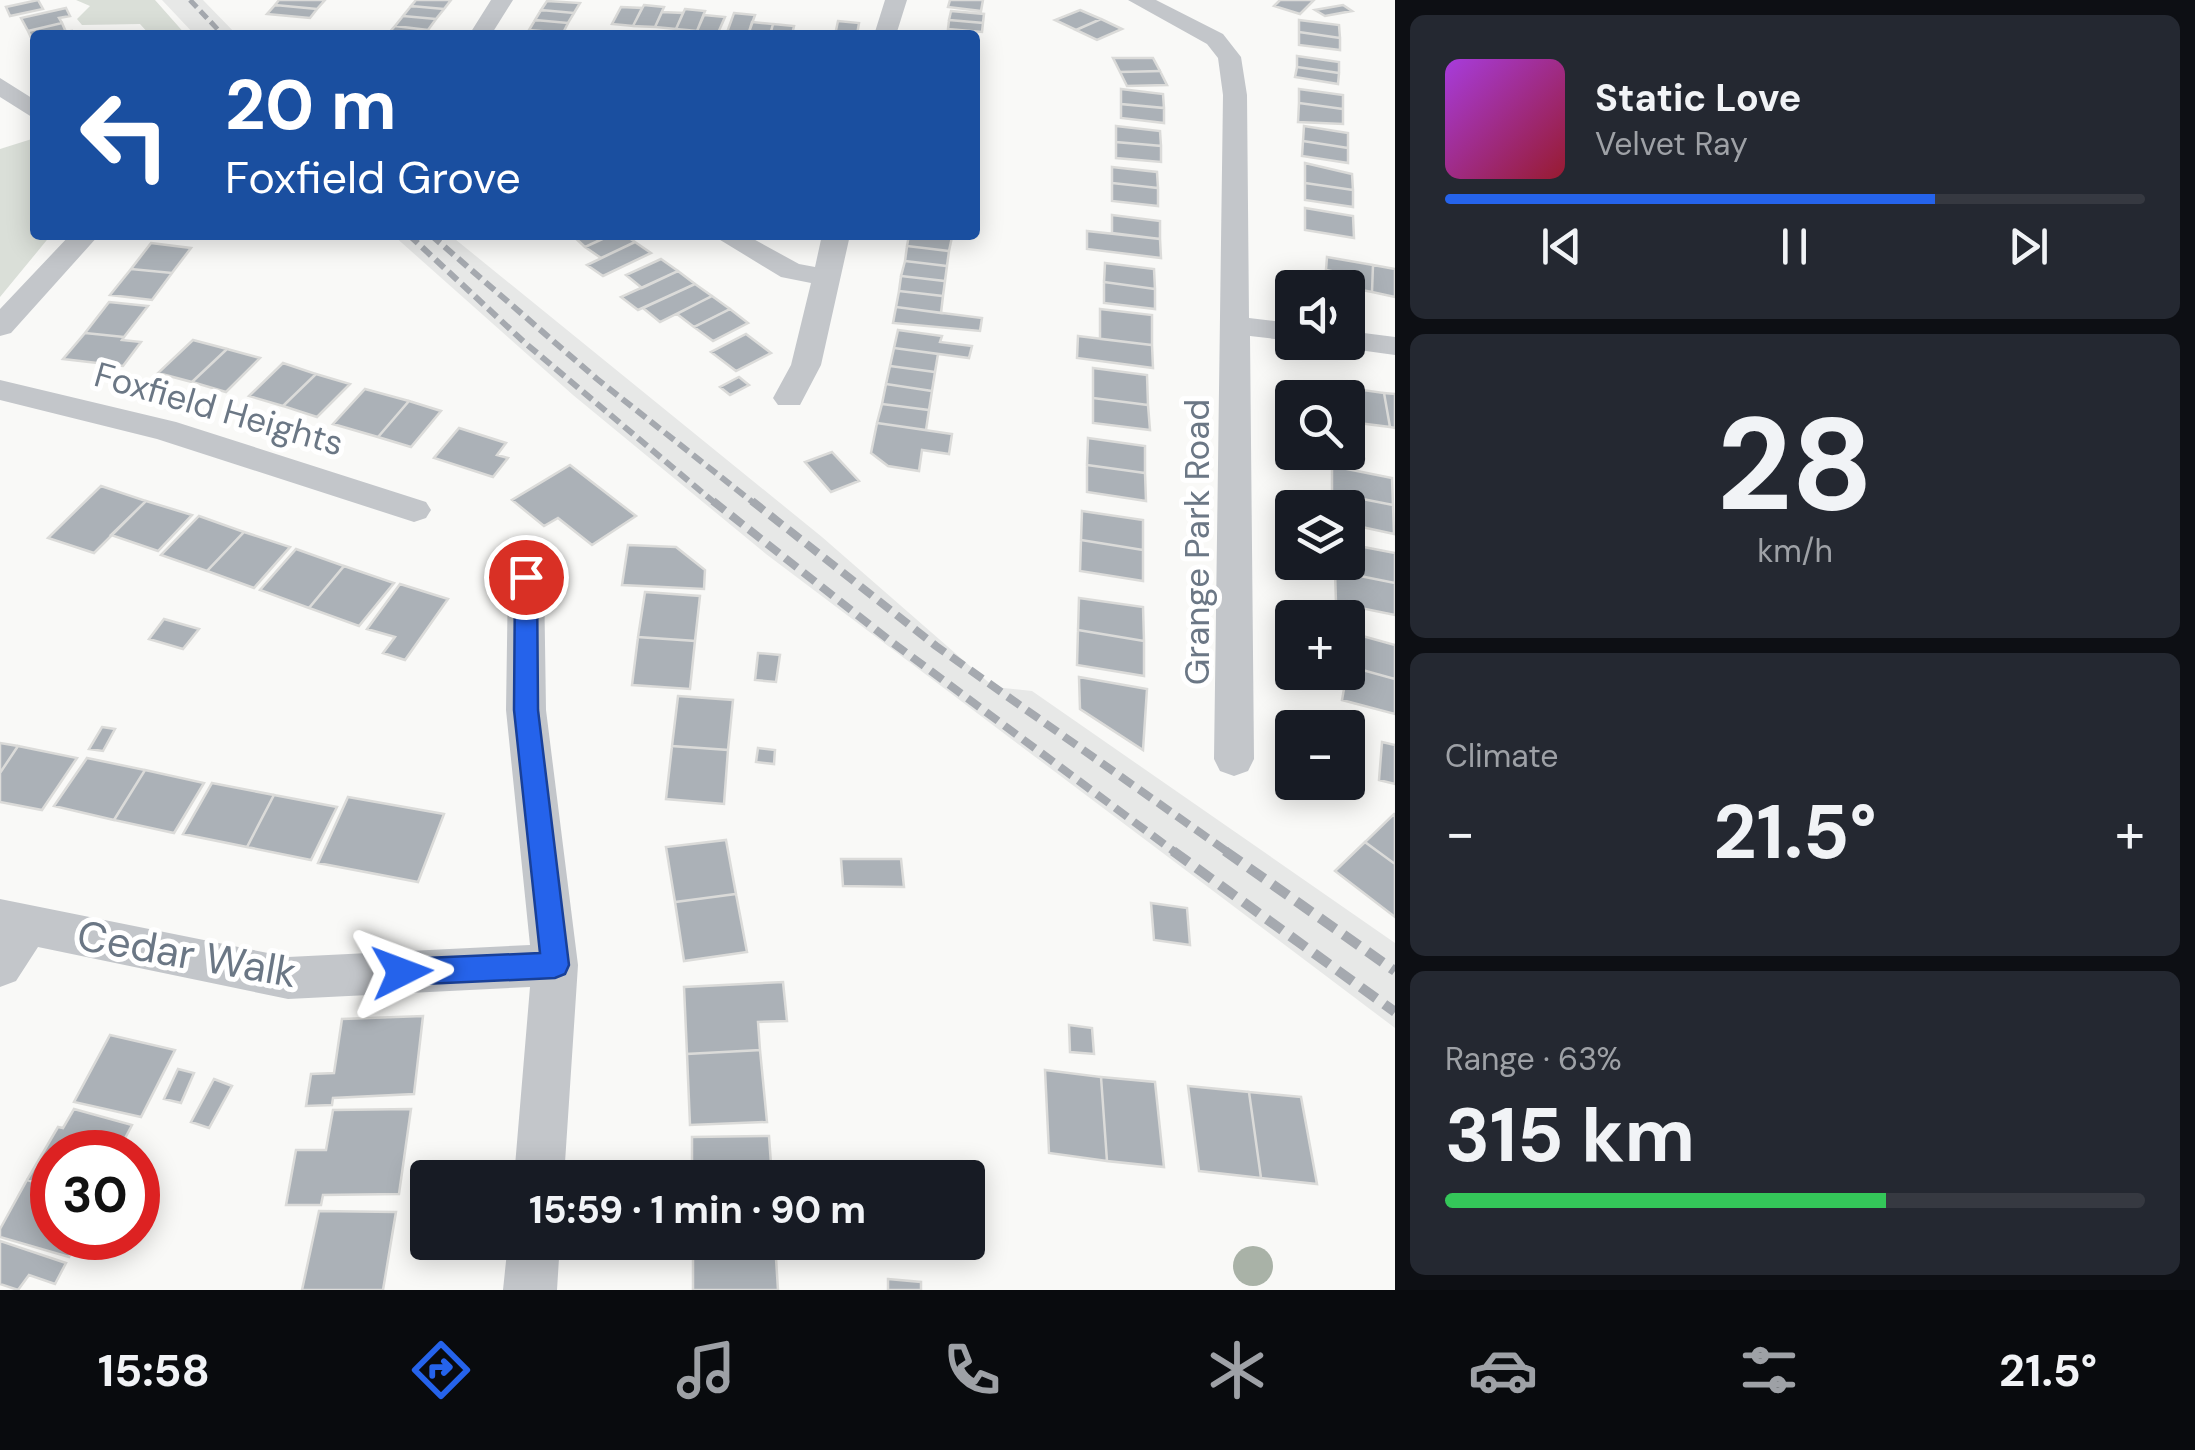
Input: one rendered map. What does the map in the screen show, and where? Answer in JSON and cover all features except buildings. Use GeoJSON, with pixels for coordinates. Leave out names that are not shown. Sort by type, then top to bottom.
{"type":"FeatureCollection","features":[{"type":"Feature","properties":{"kind":"street"},"geometry":{"type":"LineString","coordinates":[[483,30],[502,0]]}},
{"type":"Feature","properties":{"kind":"street"},"geometry":{"type":"LineString","coordinates":[[887,30],[896,0]]}},
{"type":"Feature","properties":{"kind":"street","name":"Grange Park Road"},"geometry":{"type":"LineString","coordinates":[[1139,0],[1215,38],[1230,57],[1235,95],[1234,759]]}},
{"type":"Feature","properties":{"kind":"street"},"geometry":{"type":"LineString","coordinates":[[0,86],[30,108]]}},
{"type":"Feature","properties":{"kind":"street"},"geometry":{"type":"LineString","coordinates":[[0,327],[80,240]]}},
{"type":"Feature","properties":{"kind":"street"},"geometry":{"type":"LineString","coordinates":[[735,240],[791,271],[825,277]]}},
{"type":"Feature","properties":{"kind":"street"},"geometry":{"type":"LineString","coordinates":[[790,398],[806,364],[835,240]]}},
{"type":"Feature","properties":{"kind":"street"},"geometry":{"type":"LineString","coordinates":[[1234,324],[1275,330]]}},
{"type":"Feature","properties":{"kind":"street"},"geometry":{"type":"LineString","coordinates":[[1365,342],[1395,346]]}},
{"type":"Feature","properties":{"kind":"street","name":"Foxfield Heights"},"geometry":{"type":"LineString","coordinates":[[0,390],[165,430],[414,510]]}},
{"type":"Feature","properties":{"kind":"street"},"geometry":{"type":"LineString","coordinates":[[526,577],[526,710],[555,965],[540,1160]]}},
{"type":"Feature","properties":{"kind":"street"},"geometry":{"type":"LineString","coordinates":[[0,966],[13,923]]}},
{"type":"Feature","properties":{"kind":"street","name":"Cedar Walk"},"geometry":{"type":"LineString","coordinates":[[13,923],[288,978],[555,965]]}},
{"type":"Feature","properties":{"kind":"street"},"geometry":{"type":"LineString","coordinates":[[530,1290],[532,1260]]}},
{"type":"Feature","properties":{"kind":"shaded area"},"geometry":{"type":"Polygon","coordinates":[[[76,0],[155,0],[182,30],[145,30],[140,24],[82,25],[77,19],[90,6],[76,0]]]}},
{"type":"Feature","properties":{"kind":"shaded area"},"geometry":{"type":"Polygon","coordinates":[[[162,0],[203,0],[232,30],[190,30],[162,0]]]}},
{"type":"Feature","properties":{"kind":"shaded area"},"geometry":{"type":"Polygon","coordinates":[[[30,140],[30,240],[47,240],[0,297],[0,149],[30,140]]]}},
{"type":"Feature","properties":{"kind":"shaded area"},"geometry":{"type":"Polygon","coordinates":[[[399,240],[456,240],[822,537],[994,687],[1032,691],[1395,943],[1395,1028],[766,554],[573,395],[399,240]]]}},
{"type":"Feature","properties":{"kind":"railway"},"geometry":{"type":"LineString","coordinates":[[190,0],[218,30]]}},
{"type":"Feature","properties":{"kind":"railway"},"geometry":{"type":"LineString","coordinates":[[414,240],[524,342],[716,504]]}},
{"type":"Feature","properties":{"kind":"railway"},"geometry":{"type":"LineString","coordinates":[[437,240],[597,379],[755,504]]}},
{"type":"Feature","properties":{"kind":"railway"},"geometry":{"type":"LineString","coordinates":[[713,501],[889,640],[1176,853]]}},
{"type":"Feature","properties":{"kind":"railway"},"geometry":{"type":"LineString","coordinates":[[752,501],[936,646],[1229,853]]}},
{"type":"Feature","properties":{"kind":"railway"},"geometry":{"type":"LineString","coordinates":[[1173,851],[1395,1012]]}},
{"type":"Feature","properties":{"kind":"railway"},"geometry":{"type":"LineString","coordinates":[[1225,851],[1395,971]]}},
{"type":"Feature","properties":{"kind":"route"},"geometry":{"type":"LineString","coordinates":[[402,972],[555,965],[526,710],[526,577]]}}]}
